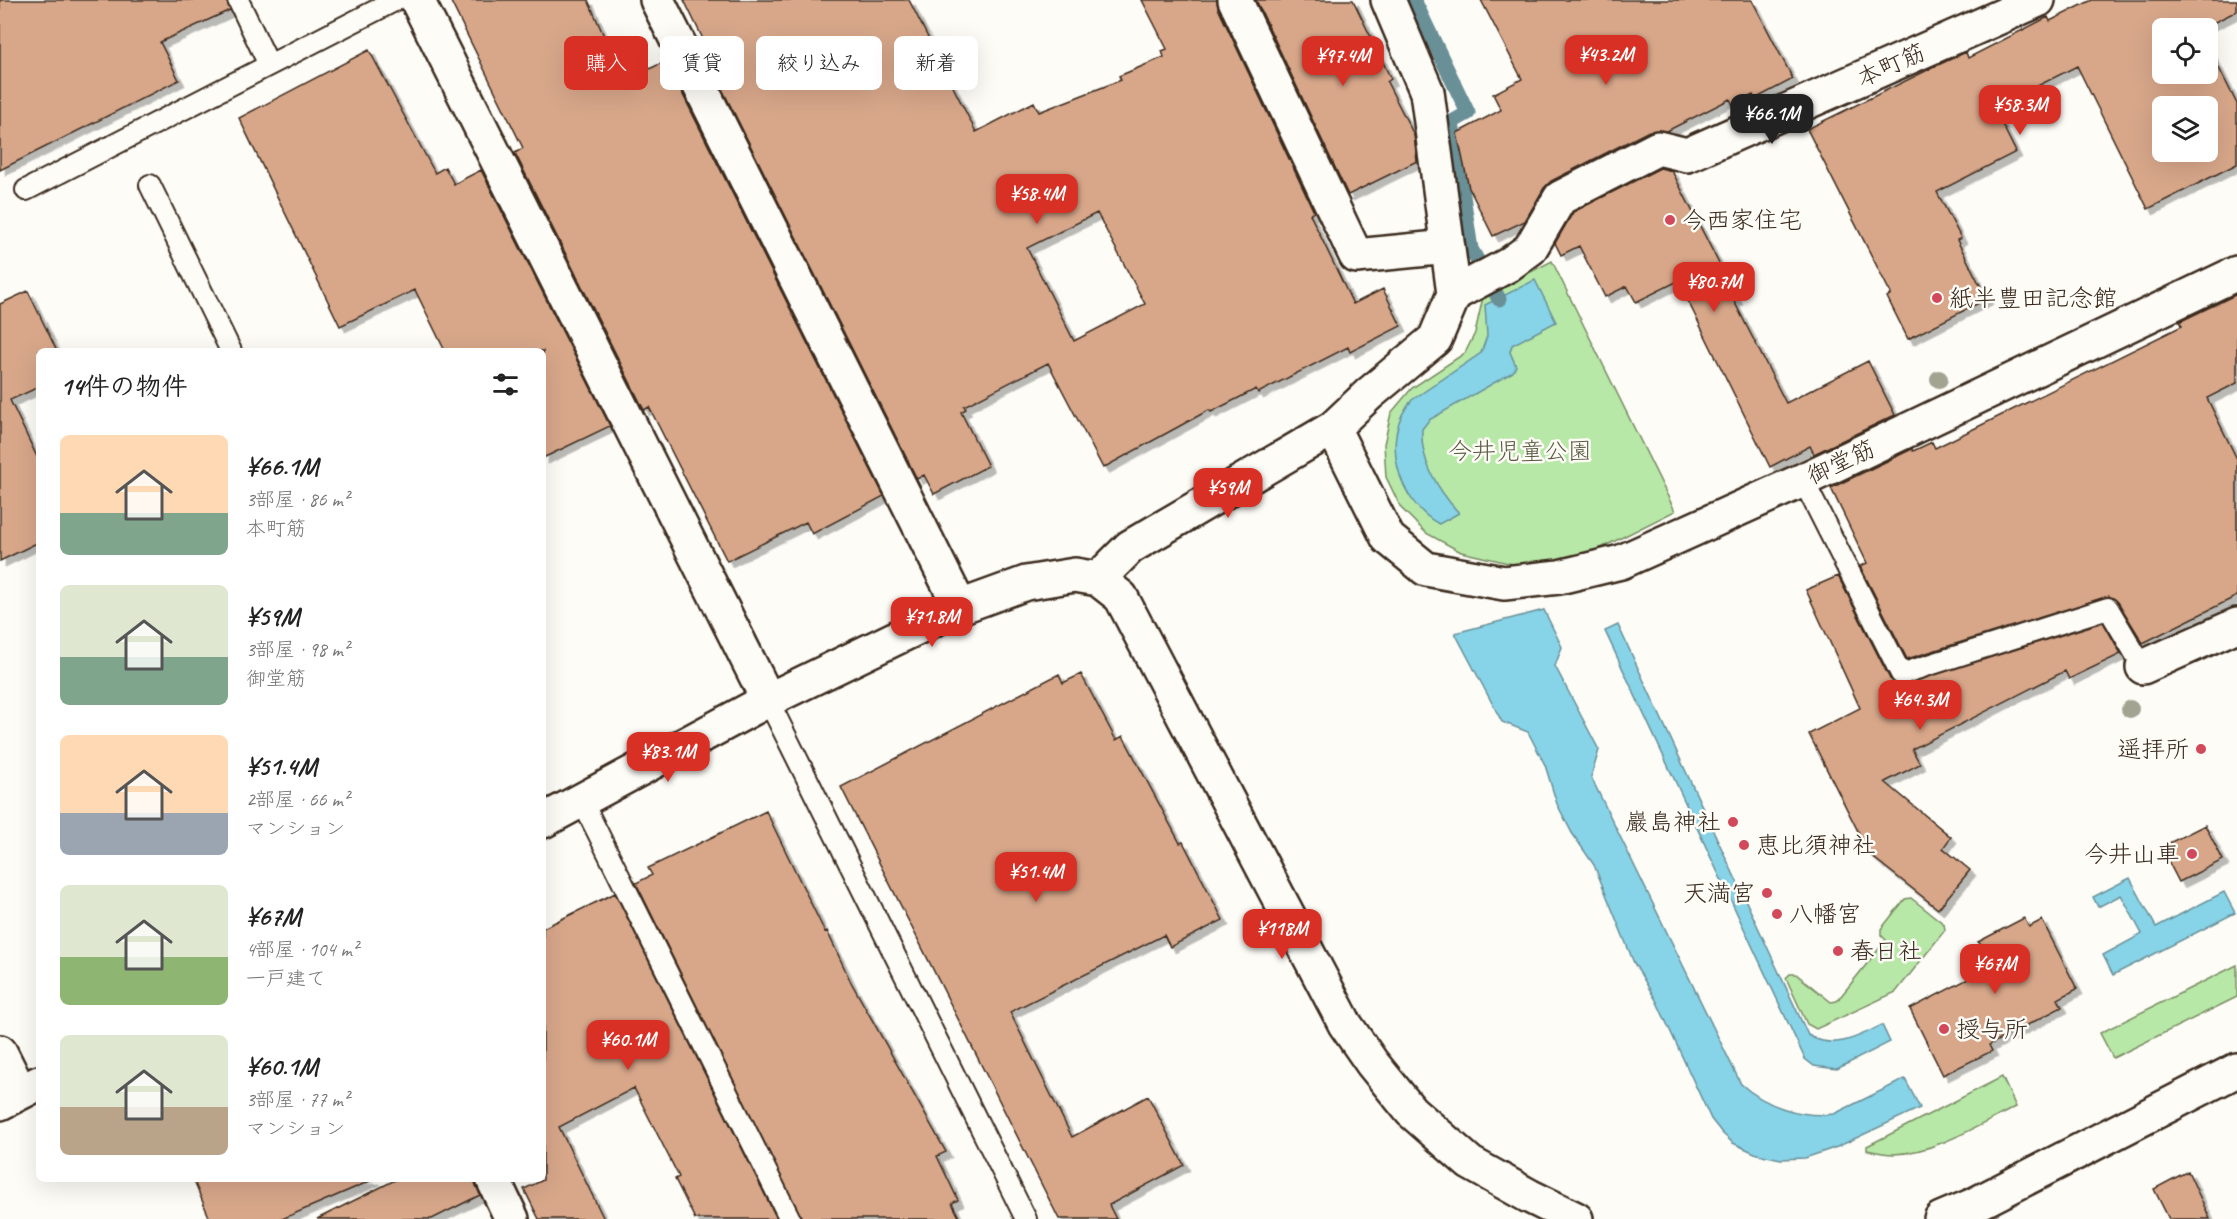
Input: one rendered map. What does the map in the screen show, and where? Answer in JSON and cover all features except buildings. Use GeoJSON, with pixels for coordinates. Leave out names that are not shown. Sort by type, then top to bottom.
{"type":"FeatureCollection","features":[{"type":"Feature","properties":{"kind":"street"},"geometry":{"type":"LineString","coordinates":[[657,0],[960,607]]}},
{"type":"Feature","properties":{"kind":"street"},"geometry":{"type":"LineString","coordinates":[[1235,0],[1356,256],[1448,247]]}},
{"type":"Feature","properties":{"kind":"street"},"geometry":{"type":"LineString","coordinates":[[1098,579],[1130,546],[1333,428],[1369,394],[1435,339],[1462,290],[1448,247],[1427,92],[1388,0]]}},
{"type":"Feature","properties":{"kind":"street","name":"本町筋"},"geometry":{"type":"LineString","coordinates":[[1462,290],[1508,265],[1530,249],[1560,198],[1658,148],[1687,155],[2038,0]]}},
{"type":"Feature","properties":{"kind":"street"},"geometry":{"type":"LineString","coordinates":[[399,1],[768,700]]}},
{"type":"Feature","properties":{"kind":"street","name":"御堂筋"},"geometry":{"type":"LineString","coordinates":[[1333,428],[1388,538],[1426,569],[1504,583],[1559,577],[1622,562],[1803,480],[2237,273]]}},
{"type":"Feature","properties":{"kind":"street"},"geometry":{"type":"LineString","coordinates":[[546,819],[768,700],[960,607],[1026,583],[1075,575],[1098,579],[1121,597],[1345,1024],[1372,1063],[1412,1111],[1470,1163],[1576,1219]]}},
{"type":"Feature","properties":{"kind":"street"},"geometry":{"type":"LineString","coordinates":[[2143,667],[2237,625]]}},
{"type":"Feature","properties":{"kind":"street"},"geometry":{"type":"LineString","coordinates":[[0,1052],[20,1093]]}},
{"type":"Feature","properties":{"kind":"street"},"geometry":{"type":"LineString","coordinates":[[1941,1219],[1974,1205],[2237,1070]]}},
{"type":"Feature","properties":{"kind":"street"},"geometry":{"type":"LineString","coordinates":[[494,1182],[512,1219]]}},
{"type":"Feature","properties":{"kind":"lane"},"geometry":{"type":"LineString","coordinates":[[238,0],[269,65]]}},
{"type":"Feature","properties":{"kind":"lane"},"geometry":{"type":"LineString","coordinates":[[26,190],[399,1]]}},
{"type":"Feature","properties":{"kind":"lane"},"geometry":{"type":"LineString","coordinates":[[150,184],[230,348]]}},
{"type":"Feature","properties":{"kind":"lane"},"geometry":{"type":"LineString","coordinates":[[1803,480],[1901,674],[2108,608],[2143,667]]}},
{"type":"Feature","properties":{"kind":"lane"},"geometry":{"type":"LineString","coordinates":[[768,700],[1026,1219]]}},
{"type":"Feature","properties":{"kind":"lane"},"geometry":{"type":"LineString","coordinates":[[582,801],[790,1219]]}},
{"type":"Feature","properties":{"kind":"green space","name":"今井児童公園"},"geometry":{"type":"Polygon","coordinates":[[[1552,261],[1675,511],[1601,548],[1559,562],[1517,565],[1461,552],[1426,533],[1401,508],[1386,477],[1384,444],[1391,413],[1412,388],[1465,353],[1475,333],[1483,297],[1552,261]]]}},
{"type":"Feature","properties":{"kind":"green space"},"geometry":{"type":"Polygon","coordinates":[[[1911,898],[1944,924],[1945,930],[1896,992],[1816,1029],[1807,1024],[1786,978],[1790,974],[1796,974],[1831,1002],[1837,1001],[1886,940],[1881,935],[1881,929],[1905,899],[1911,898]]]}},
{"type":"Feature","properties":{"kind":"green space"},"geometry":{"type":"Polygon","coordinates":[[[2237,965],[2237,997],[2113,1058],[2100,1033],[2237,965]]]}},
{"type":"Feature","properties":{"kind":"green space"},"geometry":{"type":"Polygon","coordinates":[[[2002,1077],[2016,1107],[1925,1149],[1894,1154],[1867,1150],[1867,1146],[2002,1077]]]}},
{"type":"Feature","properties":{"kind":"water"},"geometry":{"type":"Polygon","coordinates":[[[1535,280],[1556,322],[1512,345],[1510,352],[1516,366],[1513,372],[1429,420],[1422,429],[1427,464],[1444,495],[1459,513],[1439,524],[1413,501],[1398,468],[1395,450],[1402,415],[1412,400],[1481,353],[1487,336],[1485,305],[1535,280]]]}},
{"type":"Feature","properties":{"kind":"water"},"geometry":{"type":"Polygon","coordinates":[[[1544,610],[1562,647],[1555,666],[1599,750],[1591,777],[1741,1084],[1761,1099],[1784,1109],[1822,1115],[1834,1114],[1905,1079],[1920,1108],[1837,1147],[1805,1158],[1781,1159],[1757,1154],[1733,1143],[1711,1119],[1656,1000],[1634,963],[1594,865],[1572,833],[1557,804],[1545,765],[1528,732],[1502,722],[1455,633],[1544,610]]]}},
{"type":"Feature","properties":{"kind":"water"},"geometry":{"type":"Polygon","coordinates":[[[1618,625],[1808,1035],[1818,1040],[1837,1042],[1855,1038],[1882,1025],[1890,1042],[1837,1069],[1814,1066],[1805,1059],[1605,631],[1618,625]]]}},
{"type":"Feature","properties":{"kind":"water"},"geometry":{"type":"Polygon","coordinates":[[[2130,878],[2156,927],[2224,892],[2235,913],[2113,975],[2103,955],[2142,934],[2121,895],[2098,907],[2093,897],[2130,878]]]}},
{"type":"Feature","properties":{"kind":"waterway"},"geometry":{"type":"LineString","coordinates":[[1414,0],[1468,113],[1452,122],[1471,249],[1499,299]]}},
{"type":"Feature","properties":{"kind":"place","name":"今西家住宅"},"geometry":{"type":"Point","coordinates":[1670,220]}},
{"type":"Feature","properties":{"kind":"place","name":"紙半豊田記念館"},"geometry":{"type":"Point","coordinates":[1937,298]}},
{"type":"Feature","properties":{"kind":"place","name":"遥拝所"},"geometry":{"type":"Point","coordinates":[2201,749]}},
{"type":"Feature","properties":{"kind":"place","name":"巖島神社"},"geometry":{"type":"Point","coordinates":[1733,822]}},
{"type":"Feature","properties":{"kind":"place","name":"恵比須神社"},"geometry":{"type":"Point","coordinates":[1744,845]}},
{"type":"Feature","properties":{"kind":"place","name":"今井山車"},"geometry":{"type":"Point","coordinates":[2192,854]}},
{"type":"Feature","properties":{"kind":"place","name":"天満宮"},"geometry":{"type":"Point","coordinates":[1767,893]}},
{"type":"Feature","properties":{"kind":"place","name":"八幡宮"},"geometry":{"type":"Point","coordinates":[1777,914]}},
{"type":"Feature","properties":{"kind":"place","name":"春日社"},"geometry":{"type":"Point","coordinates":[1838,951]}},
{"type":"Feature","properties":{"kind":"place","name":"授与所"},"geometry":{"type":"Point","coordinates":[1944,1029]}}]}
